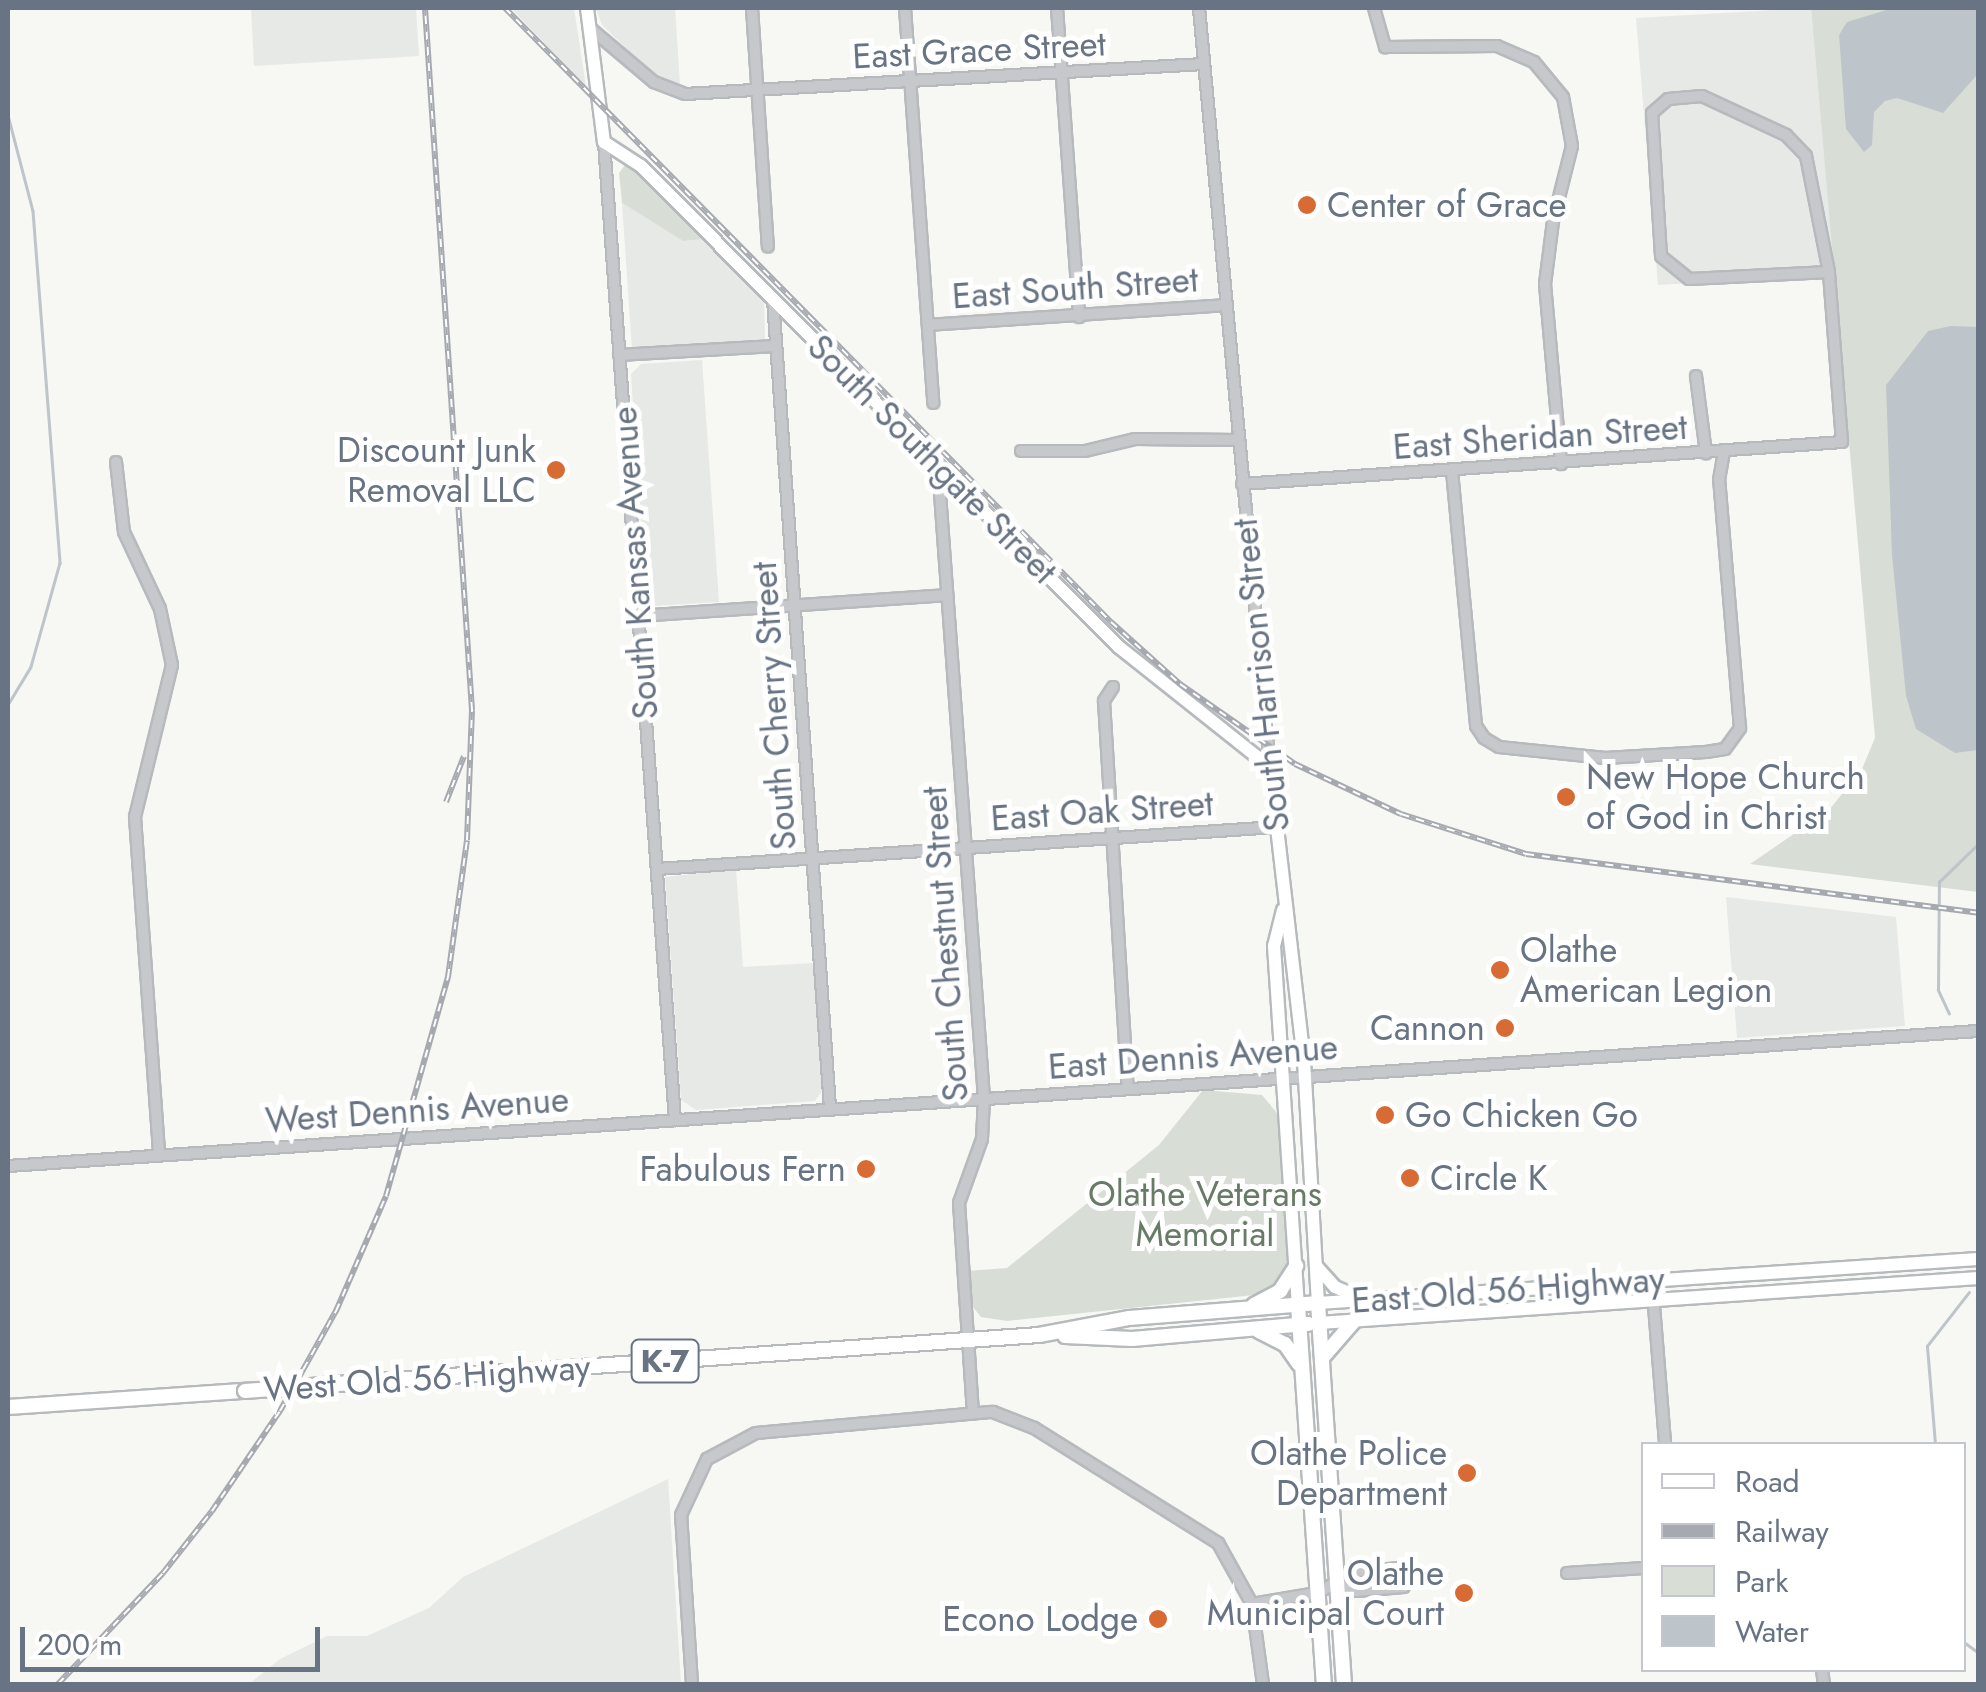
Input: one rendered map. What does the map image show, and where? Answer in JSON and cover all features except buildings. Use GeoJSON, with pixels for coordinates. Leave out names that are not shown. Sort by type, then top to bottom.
{"type":"FeatureCollection","features":[{"type":"Feature","properties":{"kind":"highway"},"geometry":{"type":"LineString","coordinates":[[1244,1309],[1280,1291],[1296,1266]]}},
{"type":"Feature","properties":{"kind":"highway","name":"East Old 56 Highway"},"geometry":{"type":"LineString","coordinates":[[967,1340],[1039,1334],[1129,1318],[1318,1303]]}},
{"type":"Feature","properties":{"kind":"highway","name":"South Harrison Street"},"geometry":{"type":"LineString","coordinates":[[1318,1303],[1344,1684]]}},
{"type":"Feature","properties":{"kind":"highway","name":"South Harrison Street"},"geometry":{"type":"LineString","coordinates":[[1298,1305],[1324,1684]]}},
{"type":"Feature","properties":{"kind":"highway"},"geometry":{"type":"LineString","coordinates":[[1322,1358],[1354,1321]]}},
{"type":"Feature","properties":{"kind":"highway","name":"East Old 56 Highway"},"geometry":{"type":"LineString","coordinates":[[1039,1334],[1132,1339],[1320,1323]]}},
{"type":"Feature","properties":{"kind":"highway"},"geometry":{"type":"LineString","coordinates":[[1254,1329],[1284,1344],[1302,1369]]}},
{"type":"Feature","properties":{"kind":"highway","name":"West Old 56 Highway"},"geometry":{"type":"LineString","coordinates":[[8,1408],[967,1340]]}},
{"type":"Feature","properties":{"kind":"main road","name":"South Kansas Avenue"},"geometry":{"type":"LineString","coordinates":[[587,8],[604,142]]}},
{"type":"Feature","properties":{"kind":"main road","name":"South Southgate Street"},"geometry":{"type":"LineString","coordinates":[[604,142],[641,166],[1119,646],[1270,767]]}},
{"type":"Feature","properties":{"kind":"main road","name":"South Harrison Street"},"geometry":{"type":"LineString","coordinates":[[1270,767],[1304,1078],[1318,1303]]}},
{"type":"Feature","properties":{"kind":"main road","name":"South Harrison Street"},"geometry":{"type":"LineString","coordinates":[[1283,910],[1274,946],[1298,1305]]}},
{"type":"Feature","properties":{"kind":"main road","name":"East Old 56 Highway"},"geometry":{"type":"LineString","coordinates":[[1318,1303],[1978,1259]]}},
{"type":"Feature","properties":{"kind":"main road"},"geometry":{"type":"LineString","coordinates":[[1316,1264],[1335,1287],[1368,1300]]}},
{"type":"Feature","properties":{"kind":"main road","name":"East Old 56 Highway"},"geometry":{"type":"LineString","coordinates":[[1320,1323],[1978,1278]]}},
{"type":"Feature","properties":{"kind":"street"},"geometry":{"type":"LineString","coordinates":[[752,8],[768,246]]}},
{"type":"Feature","properties":{"kind":"street"},"geometry":{"type":"LineString","coordinates":[[905,8],[933,403]]}},
{"type":"Feature","properties":{"kind":"street"},"geometry":{"type":"LineString","coordinates":[[1057,8],[1079,317]]}},
{"type":"Feature","properties":{"kind":"street","name":"South Harrison Street"},"geometry":{"type":"LineString","coordinates":[[1199,8],[1270,767]]}},
{"type":"Feature","properties":{"kind":"street"},"geometry":{"type":"LineString","coordinates":[[1374,8],[1385,47],[1497,46],[1534,62],[1563,97],[1572,146],[1545,284],[1561,464]]}},
{"type":"Feature","properties":{"kind":"street","name":"East Grace Street"},"geometry":{"type":"LineString","coordinates":[[590,28],[666,89],[758,90],[1204,64]]}},
{"type":"Feature","properties":{"kind":"street"},"geometry":{"type":"LineString","coordinates":[[1702,96],[1786,135],[1806,156],[1829,272],[1689,280],[1672,270],[1661,256],[1652,113],[1668,98],[1702,96]]}},
{"type":"Feature","properties":{"kind":"street","name":"South Kansas Avenue"},"geometry":{"type":"LineString","coordinates":[[604,142],[675,1120]]}},
{"type":"Feature","properties":{"kind":"street","name":"East Sheridan Street"},"geometry":{"type":"LineString","coordinates":[[1242,484],[1842,442],[1829,272]]}},
{"type":"Feature","properties":{"kind":"street","name":"South Cherry Street"},"geometry":{"type":"LineString","coordinates":[[773,299],[830,1108]]}},
{"type":"Feature","properties":{"kind":"street","name":"East South Street"},"geometry":{"type":"LineString","coordinates":[[928,324],[1226,305]]}},
{"type":"Feature","properties":{"kind":"street"},"geometry":{"type":"LineString","coordinates":[[619,355],[775,346]]}},
{"type":"Feature","properties":{"kind":"street"},"geometry":{"type":"LineString","coordinates":[[1696,376],[1706,452]]}},
{"type":"Feature","properties":{"kind":"street"},"geometry":{"type":"LineString","coordinates":[[1022,451],[1086,451],[1135,438],[1238,440]]}},
{"type":"Feature","properties":{"kind":"street"},"geometry":{"type":"LineString","coordinates":[[1452,472],[1476,726],[1492,743],[1605,758],[1706,752],[1725,749],[1736,738],[1719,480],[1724,452]]}},
{"type":"Feature","properties":{"kind":"street"},"geometry":{"type":"LineString","coordinates":[[116,462],[124,532],[160,609],[172,665],[136,817],[159,1156]]}},
{"type":"Feature","properties":{"kind":"street","name":"South Chestnut Street"},"geometry":{"type":"LineString","coordinates":[[938,466],[984,1099],[982,1139],[958,1203],[972,1414]]}},
{"type":"Feature","properties":{"kind":"street"},"geometry":{"type":"LineString","coordinates":[[639,616],[947,596]]}},
{"type":"Feature","properties":{"kind":"street"},"geometry":{"type":"LineString","coordinates":[[1112,687],[1104,701],[1128,1088]]}},
{"type":"Feature","properties":{"kind":"street","name":"East Oak Street"},"geometry":{"type":"LineString","coordinates":[[657,869],[1276,827]]}},
{"type":"Feature","properties":{"kind":"street","name":"East Dennis Avenue"},"geometry":{"type":"LineString","coordinates":[[830,1108],[1978,1031]]}},
{"type":"Feature","properties":{"kind":"street","name":"West Dennis Avenue"},"geometry":{"type":"LineString","coordinates":[[8,1166],[830,1108]]}},
{"type":"Feature","properties":{"kind":"street"},"geometry":{"type":"LineString","coordinates":[[1652,1281],[1665,1442]]}},
{"type":"Feature","properties":{"kind":"street"},"geometry":{"type":"LineString","coordinates":[[692,1684],[681,1515],[707,1459],[756,1433],[972,1414],[1013,1418],[1204,1530],[1232,1562],[1252,1604],[1264,1684]]}},
{"type":"Feature","properties":{"kind":"street"},"geometry":{"type":"LineString","coordinates":[[1252,1604],[1317,1593],[1356,1571],[1403,1568]]}},
{"type":"Feature","properties":{"kind":"street"},"geometry":{"type":"LineString","coordinates":[[1567,1573],[1641,1568]]}},
{"type":"Feature","properties":{"kind":"street"},"geometry":{"type":"LineString","coordinates":[[1337,1582],[1356,1591],[1404,1587]]}},
{"type":"Feature","properties":{"kind":"shaded area"},"geometry":{"type":"Polygon","coordinates":[[[251,8],[416,8],[419,56],[254,66],[251,8]]]}},
{"type":"Feature","properties":{"kind":"shaded area"},"geometry":{"type":"Polygon","coordinates":[[[511,8],[574,8],[586,87],[511,8]]]}},
{"type":"Feature","properties":{"kind":"shaded area"},"geometry":{"type":"Polygon","coordinates":[[[596,8],[675,8],[680,85],[652,73],[602,25],[596,8]]]}},
{"type":"Feature","properties":{"kind":"shaded area"},"geometry":{"type":"Polygon","coordinates":[[[1811,8],[1834,266],[1814,275],[1658,285],[1636,18],[1811,8]]]}},
{"type":"Feature","properties":{"kind":"shaded area"},"geometry":{"type":"Polygon","coordinates":[[[622,203],[683,241],[704,239],[764,297],[765,340],[632,350],[622,203]]]}},
{"type":"Feature","properties":{"kind":"shaded area"},"geometry":{"type":"Polygon","coordinates":[[[702,360],[719,602],[652,606],[646,601],[631,374],[641,364],[702,360]]]}},
{"type":"Feature","properties":{"kind":"shaded area"},"geometry":{"type":"Polygon","coordinates":[[[736,869],[743,967],[813,963],[822,1091],[815,1101],[696,1110],[681,1100],[665,877],[736,869]]]}},
{"type":"Feature","properties":{"kind":"shaded area"},"geometry":{"type":"Polygon","coordinates":[[[1726,897],[1896,917],[1905,1026],[1737,1038],[1726,897]]]}},
{"type":"Feature","properties":{"kind":"shaded area"},"geometry":{"type":"Polygon","coordinates":[[[668,1479],[681,1684],[249,1684],[280,1659],[327,1636],[367,1636],[429,1608],[463,1577],[668,1479]]]}},
{"type":"Feature","properties":{"kind":"green space"},"geometry":{"type":"Polygon","coordinates":[[[1811,8],[1978,8],[1978,892],[1750,864],[1829,810],[1862,769],[1875,738],[1811,8]]]}},
{"type":"Feature","properties":{"kind":"green space"},"geometry":{"type":"Polygon","coordinates":[[[625,165],[635,167],[704,239],[683,241],[622,203],[619,173],[625,165]]]}},
{"type":"Feature","properties":{"kind":"green space","name":"Olathe Veterans Memorial"},"geometry":{"type":"Polygon","coordinates":[[[1203,1090],[1262,1095],[1281,1118],[1293,1265],[1287,1279],[1264,1294],[1007,1321],[981,1317],[973,1307],[967,1271],[1007,1268],[1159,1145],[1203,1090]]]}},
{"type":"Feature","properties":{"kind":"water"},"geometry":{"type":"Polygon","coordinates":[[[1893,8],[1978,8],[1978,74],[1943,113],[1897,98],[1885,101],[1874,112],[1872,145],[1864,152],[1846,129],[1839,35],[1847,22],[1893,8]]]}},
{"type":"Feature","properties":{"kind":"water"},"geometry":{"type":"Polygon","coordinates":[[[1951,326],[1978,327],[1978,750],[1955,753],[1916,729],[1906,696],[1892,555],[1886,385],[1928,331],[1951,326]]]}},
{"type":"Feature","properties":{"kind":"waterway"},"geometry":{"type":"LineString","coordinates":[[8,115],[33,211],[60,563],[31,667],[8,705]]}},
{"type":"Feature","properties":{"kind":"waterway"},"geometry":{"type":"LineString","coordinates":[[1949,1014],[1938,990],[1939,882],[1978,844]]}},
{"type":"Feature","properties":{"kind":"waterway"},"geometry":{"type":"LineString","coordinates":[[1935,1442],[1927,1346],[1969,1292]]}},
{"type":"Feature","properties":{"kind":"waterway"},"geometry":{"type":"LineString","coordinates":[[1966,1643],[1978,1652]]}},
{"type":"Feature","properties":{"kind":"railway"},"geometry":{"type":"LineString","coordinates":[[58,1684],[163,1573],[212,1511],[280,1411],[336,1311],[386,1196],[448,977],[467,840],[472,710],[425,8]]}},
{"type":"Feature","properties":{"kind":"railway"},"geometry":{"type":"LineString","coordinates":[[505,8],[1111,622],[1180,684],[1295,764],[1401,814],[1526,854],[1978,913]]}},
{"type":"Feature","properties":{"kind":"railway"},"geometry":{"type":"LineString","coordinates":[[446,802],[464,756]]}},
{"type":"Feature","properties":{"kind":"place","name":"Center of Grace"},"geometry":{"type":"Point","coordinates":[1307,205]}},
{"type":"Feature","properties":{"kind":"place","name":"Discount Junk Removal LLC"},"geometry":{"type":"Point","coordinates":[556,470]}},
{"type":"Feature","properties":{"kind":"place","name":"New Hope Church of God in Christ"},"geometry":{"type":"Point","coordinates":[1566,797]}},
{"type":"Feature","properties":{"kind":"place","name":"Olathe American Legion"},"geometry":{"type":"Point","coordinates":[1500,970]}},
{"type":"Feature","properties":{"kind":"place","name":"Cannon"},"geometry":{"type":"Point","coordinates":[1505,1028]}},
{"type":"Feature","properties":{"kind":"place","name":"Go Chicken Go"},"geometry":{"type":"Point","coordinates":[1385,1115]}},
{"type":"Feature","properties":{"kind":"place","name":"Fabulous Fern"},"geometry":{"type":"Point","coordinates":[866,1169]}},
{"type":"Feature","properties":{"kind":"place","name":"Circle K"},"geometry":{"type":"Point","coordinates":[1410,1178]}},
{"type":"Feature","properties":{"kind":"place","name":"Olathe Police Department"},"geometry":{"type":"Point","coordinates":[1467,1473]}},
{"type":"Feature","properties":{"kind":"place","name":"Olathe Municipal Court"},"geometry":{"type":"Point","coordinates":[1464,1593]}},
{"type":"Feature","properties":{"kind":"place","name":"Econo Lodge"},"geometry":{"type":"Point","coordinates":[1158,1619]}}]}
